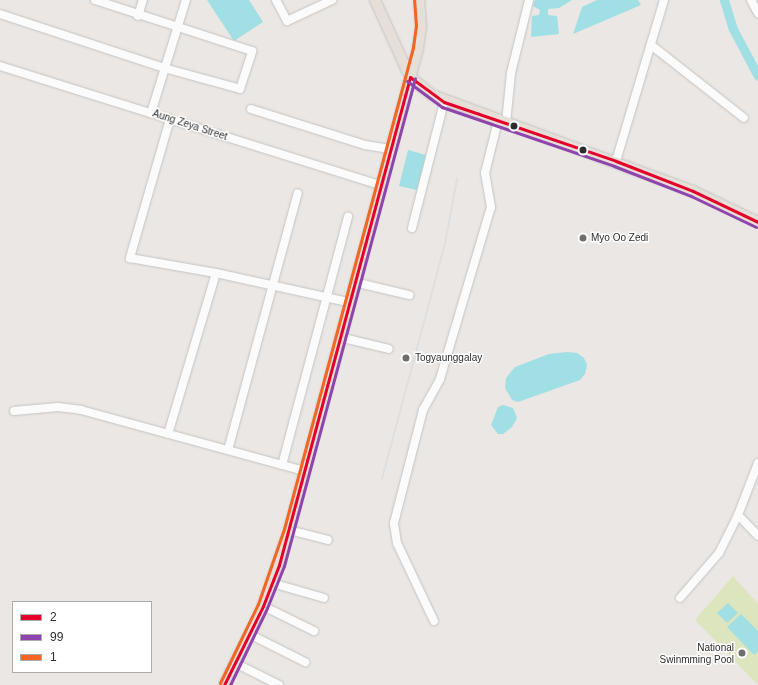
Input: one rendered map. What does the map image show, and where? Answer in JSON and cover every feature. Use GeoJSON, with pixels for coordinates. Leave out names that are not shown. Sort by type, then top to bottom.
{"type":"FeatureCollection","features":[{"type":"Feature","properties":{"kind":"main road"},"geometry":{"type":"LineString","coordinates":[[375,0],[397,52],[410,77],[432,95],[444,102],[616,161],[694,191],[758,222]]}},
{"type":"Feature","properties":{"kind":"main road"},"geometry":{"type":"LineString","coordinates":[[224,685],[263,606],[289,530],[348,302],[418,48],[421,26],[419,0]]}},
{"type":"Feature","properties":{"kind":"main road"},"geometry":{"type":"LineString","coordinates":[[397,52],[408,54],[418,48]]}},
{"type":"Feature","properties":{"kind":"street"},"geometry":{"type":"LineString","coordinates":[[0,14],[164,68],[240,88],[252,52],[138,16],[97,0]]}},
{"type":"Feature","properties":{"kind":"street"},"geometry":{"type":"LineString","coordinates":[[138,16],[144,0]]}},
{"type":"Feature","properties":{"kind":"street"},"geometry":{"type":"LineString","coordinates":[[151,113],[186,0]]}},
{"type":"Feature","properties":{"kind":"street"},"geometry":{"type":"LineString","coordinates":[[276,0],[286,21],[323,2],[332,0]]}},
{"type":"Feature","properties":{"kind":"street"},"geometry":{"type":"LineString","coordinates":[[434,621],[397,544],[394,523],[423,410],[440,379],[491,207],[485,173],[502,122],[511,73],[529,0]]}},
{"type":"Feature","properties":{"kind":"street"},"geometry":{"type":"LineString","coordinates":[[616,161],[664,0]]}},
{"type":"Feature","properties":{"kind":"street"},"geometry":{"type":"LineString","coordinates":[[751,0],[758,13]]}},
{"type":"Feature","properties":{"kind":"street"},"geometry":{"type":"LineString","coordinates":[[650,45],[744,118]]}},
{"type":"Feature","properties":{"kind":"street","name":"Aung Zeya Street"},"geometry":{"type":"LineString","coordinates":[[0,66],[380,186]]}},
{"type":"Feature","properties":{"kind":"street"},"geometry":{"type":"LineString","coordinates":[[412,228],[444,102]]}},
{"type":"Feature","properties":{"kind":"street"},"geometry":{"type":"LineString","coordinates":[[251,109],[365,145],[389,149]]}},
{"type":"Feature","properties":{"kind":"street"},"geometry":{"type":"LineString","coordinates":[[170,119],[129,256],[134,259],[216,273],[348,302]]}},
{"type":"Feature","properties":{"kind":"street"},"geometry":{"type":"LineString","coordinates":[[228,450],[298,193]]}},
{"type":"Feature","properties":{"kind":"street"},"geometry":{"type":"LineString","coordinates":[[282,465],[328,297],[348,217]]}},
{"type":"Feature","properties":{"kind":"street"},"geometry":{"type":"LineString","coordinates":[[168,434],[216,273]]}},
{"type":"Feature","properties":{"kind":"street"},"geometry":{"type":"LineString","coordinates":[[354,282],[409,295]]}},
{"type":"Feature","properties":{"kind":"street"},"geometry":{"type":"LineString","coordinates":[[339,337],[389,349]]}},
{"type":"Feature","properties":{"kind":"street"},"geometry":{"type":"LineString","coordinates":[[14,411],[58,407],[81,410],[304,471]]}},
{"type":"Feature","properties":{"kind":"street"},"geometry":{"type":"LineString","coordinates":[[680,598],[719,553],[738,515],[758,463]]}},
{"type":"Feature","properties":{"kind":"street"},"geometry":{"type":"LineString","coordinates":[[738,515],[758,536]]}},
{"type":"Feature","properties":{"kind":"street"},"geometry":{"type":"LineString","coordinates":[[289,530],[328,540]]}},
{"type":"Feature","properties":{"kind":"street"},"geometry":{"type":"LineString","coordinates":[[272,583],[324,598]]}},
{"type":"Feature","properties":{"kind":"street"},"geometry":{"type":"LineString","coordinates":[[263,606],[314,631]]}},
{"type":"Feature","properties":{"kind":"street"},"geometry":{"type":"LineString","coordinates":[[249,634],[305,662]]}},
{"type":"Feature","properties":{"kind":"street"},"geometry":{"type":"LineString","coordinates":[[235,663],[279,685]]}},
{"type":"Feature","properties":{"kind":"green space","name":"National Swinmming Pool"},"geometry":{"type":"Polygon","coordinates":[[[733,576],[758,604],[758,685],[695,620],[733,576]]]}},
{"type":"Feature","properties":{"kind":"water"},"geometry":{"type":"Polygon","coordinates":[[[207,0],[249,0],[263,22],[234,41],[207,0]]]}},
{"type":"Feature","properties":{"kind":"water"},"geometry":{"type":"Polygon","coordinates":[[[535,0],[572,0],[559,8],[548,9],[548,15],[557,16],[559,34],[531,37],[532,16],[539,15],[540,10],[533,6],[535,0]]]}},
{"type":"Feature","properties":{"kind":"water"},"geometry":{"type":"Polygon","coordinates":[[[597,0],[638,0],[641,5],[573,34],[582,7],[597,0]]]}},
{"type":"Feature","properties":{"kind":"water"},"geometry":{"type":"Polygon","coordinates":[[[408,150],[426,155],[417,190],[399,186],[408,150]]]}},
{"type":"Feature","properties":{"kind":"water"},"geometry":{"type":"Polygon","coordinates":[[[567,352],[577,353],[584,358],[587,365],[585,374],[580,380],[518,402],[512,400],[505,388],[506,378],[515,367],[549,354],[567,352]]]}},
{"type":"Feature","properties":{"kind":"water"},"geometry":{"type":"Polygon","coordinates":[[[503,405],[513,408],[517,418],[512,427],[503,434],[498,434],[491,425],[498,407],[503,405]]]}},
{"type":"Feature","properties":{"kind":"water"},"geometry":{"type":"Polygon","coordinates":[[[728,603],[738,613],[727,623],[717,613],[728,603]]]}},
{"type":"Feature","properties":{"kind":"water"},"geometry":{"type":"Polygon","coordinates":[[[741,614],[758,631],[758,651],[754,655],[727,627],[741,614]]]}},
{"type":"Feature","properties":{"kind":"waterway"},"geometry":{"type":"LineString","coordinates":[[724,0],[733,29],[758,76]]}},
{"type":"Feature","properties":{"kind":"railway"},"geometry":{"type":"LineString","coordinates":[[382,479],[445,244],[457,179]]}},
{"type":"Feature","properties":{"kind":"transit line","name":"1"},"geometry":{"type":"LineString","coordinates":[[220,683],[258,604],[284,529],[413,47],[416,26],[414,0]]}},
{"type":"Feature","properties":{"kind":"transit line","name":"2"},"geometry":{"type":"LineString","coordinates":[[410,77],[444,102],[616,161],[693,191],[758,222]]}},
{"type":"Feature","properties":{"kind":"transit line","name":"2"},"geometry":{"type":"LineString","coordinates":[[224,685],[263,606],[279,565],[410,77]]}},
{"type":"Feature","properties":{"kind":"transit line","name":"99"},"geometry":{"type":"LineString","coordinates":[[230,685],[267,608],[284,566],[415,78]]}},
{"type":"Feature","properties":{"kind":"transit line","name":"99"},"geometry":{"type":"LineString","coordinates":[[407,81],[442,107],[614,166],[691,196],[756,227]]}},
{"type":"Feature","properties":{"kind":"place","name":"Myo Oo Zedi"},"geometry":{"type":"Point","coordinates":[583,238]}},
{"type":"Feature","properties":{"kind":"place","name":"Togyaunggalay"},"geometry":{"type":"Point","coordinates":[406,358]}},
{"type":"Feature","properties":{"kind":"place","name":"National Swinmming Pool"},"geometry":{"type":"Point","coordinates":[742,653]}}]}
